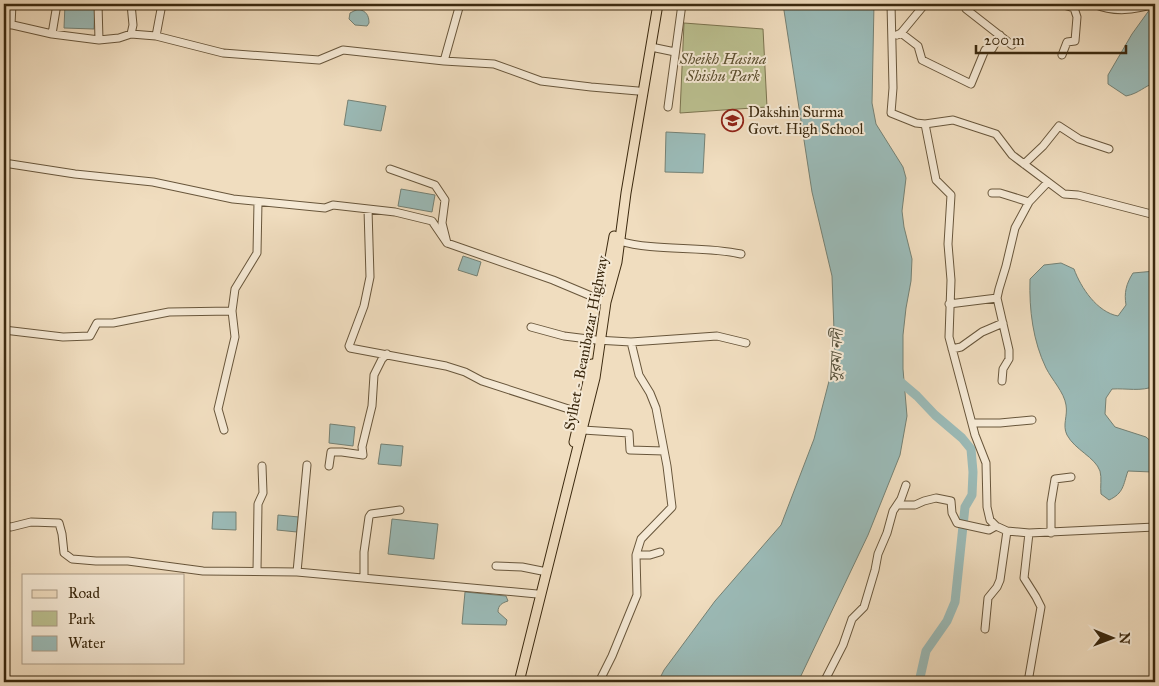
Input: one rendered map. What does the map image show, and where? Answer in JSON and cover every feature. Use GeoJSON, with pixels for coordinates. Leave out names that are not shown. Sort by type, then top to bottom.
{"type":"FeatureCollection","features":[{"type":"Feature","properties":{"kind":"main road","name":"Sylhet - Beanibazar Highway"},"geometry":{"type":"LineString","coordinates":[[514,682],[542,571],[595,378],[603,301],[653,4]]}},
{"type":"Feature","properties":{"kind":"main road","name":"Sylhet - Beanibazar Highway"},"geometry":{"type":"LineString","coordinates":[[519,682],[581,427],[581,412],[617,262],[626,193],[658,4]]}},
{"type":"Feature","properties":{"kind":"street"},"geometry":{"type":"LineString","coordinates":[[12,4],[8,24],[52,34],[99,40],[118,38],[131,34],[156,36],[233,54],[319,60],[343,50],[444,61],[494,64],[541,81],[638,91]]}},
{"type":"Feature","properties":{"kind":"street"},"geometry":{"type":"LineString","coordinates":[[52,34],[57,4]]}},
{"type":"Feature","properties":{"kind":"street"},"geometry":{"type":"LineString","coordinates":[[98,4],[99,40]]}},
{"type":"Feature","properties":{"kind":"street"},"geometry":{"type":"LineString","coordinates":[[131,4],[133,25],[131,34]]}},
{"type":"Feature","properties":{"kind":"street"},"geometry":{"type":"LineString","coordinates":[[156,36],[162,4]]}},
{"type":"Feature","properties":{"kind":"street"},"geometry":{"type":"LineString","coordinates":[[444,61],[460,4]]}},
{"type":"Feature","properties":{"kind":"street"},"geometry":{"type":"LineString","coordinates":[[668,107],[682,4]]}},
{"type":"Feature","properties":{"kind":"street"},"geometry":{"type":"LineString","coordinates":[[892,4],[893,88],[891,113],[916,123],[926,124],[953,120],[996,134],[1012,155],[1064,194],[1078,195],[1155,215]]}},
{"type":"Feature","properties":{"kind":"street"},"geometry":{"type":"LineString","coordinates":[[892,37],[901,33],[925,4]]}},
{"type":"Feature","properties":{"kind":"street"},"geometry":{"type":"LineString","coordinates":[[970,4],[966,9],[1012,45]]}},
{"type":"Feature","properties":{"kind":"street"},"geometry":{"type":"LineString","coordinates":[[1060,4],[1076,6],[1077,17],[1075,41],[1067,42],[1062,55]]}},
{"type":"Feature","properties":{"kind":"street"},"geometry":{"type":"LineString","coordinates":[[1094,4],[1107,9],[1132,10],[1155,4]]}},
{"type":"Feature","properties":{"kind":"street"},"geometry":{"type":"LineString","coordinates":[[901,33],[918,46],[922,60],[970,84],[985,50],[992,49],[1000,35]]}},
{"type":"Feature","properties":{"kind":"street"},"geometry":{"type":"LineString","coordinates":[[651,47],[675,52]]}},
{"type":"Feature","properties":{"kind":"street"},"geometry":{"type":"LineString","coordinates":[[926,124],[936,180],[950,195],[948,244],[950,280],[949,338],[972,423],[986,463],[987,507],[990,520],[996,526],[1008,531],[1029,533],[1155,527]]}},
{"type":"Feature","properties":{"kind":"street"},"geometry":{"type":"LineString","coordinates":[[1024,164],[1043,146],[1059,126],[1079,139],[1109,149]]}},
{"type":"Feature","properties":{"kind":"street"},"geometry":{"type":"LineString","coordinates":[[4,164],[152,182],[233,200],[325,208],[333,205],[395,212],[432,221],[447,243],[554,280],[603,301]]}},
{"type":"Feature","properties":{"kind":"street"},"geometry":{"type":"LineString","coordinates":[[390,168],[435,185],[445,200],[442,223],[447,243]]}},
{"type":"Feature","properties":{"kind":"street"},"geometry":{"type":"LineString","coordinates":[[1002,381],[1003,369],[1009,359],[997,298],[1015,228],[1029,202],[1048,182]]}},
{"type":"Feature","properties":{"kind":"street"},"geometry":{"type":"LineString","coordinates":[[992,193],[1029,202]]}},
{"type":"Feature","properties":{"kind":"street"},"geometry":{"type":"LineString","coordinates":[[224,430],[218,409],[236,337],[232,311],[234,288],[257,254],[258,202]]}},
{"type":"Feature","properties":{"kind":"street"},"geometry":{"type":"LineString","coordinates":[[368,209],[370,278],[364,306],[349,346],[353,349],[446,366],[465,372],[482,381],[581,412]]}},
{"type":"Feature","properties":{"kind":"street"},"geometry":{"type":"LineString","coordinates":[[620,241],[635,245],[721,249],[741,254]]}},
{"type":"Feature","properties":{"kind":"street"},"geometry":{"type":"LineString","coordinates":[[949,304],[997,298]]}},
{"type":"Feature","properties":{"kind":"street"},"geometry":{"type":"LineString","coordinates":[[4,330],[63,337],[90,336],[97,323],[113,323],[169,312],[232,311]]}},
{"type":"Feature","properties":{"kind":"street"},"geometry":{"type":"LineString","coordinates":[[952,349],[961,347],[982,332],[1003,322]]}},
{"type":"Feature","properties":{"kind":"street"},"geometry":{"type":"LineString","coordinates":[[531,326],[564,336],[598,341],[631,342],[717,336],[746,343]]}},
{"type":"Feature","properties":{"kind":"street"},"geometry":{"type":"LineString","coordinates":[[599,682],[612,656],[637,594],[636,555],[641,539],[672,508],[656,408],[650,393],[639,375],[631,342]]}},
{"type":"Feature","properties":{"kind":"street"},"geometry":{"type":"LineString","coordinates":[[328,466],[331,452],[362,455],[362,447],[372,406],[374,375],[382,359],[387,354]]}},
{"type":"Feature","properties":{"kind":"street"},"geometry":{"type":"LineString","coordinates":[[972,423],[1000,424],[1032,420]]}},
{"type":"Feature","properties":{"kind":"street"},"geometry":{"type":"LineString","coordinates":[[581,427],[629,433],[630,450],[664,451]]}},
{"type":"Feature","properties":{"kind":"street"},"geometry":{"type":"LineString","coordinates":[[297,572],[307,465]]}},
{"type":"Feature","properties":{"kind":"street"},"geometry":{"type":"LineString","coordinates":[[257,571],[258,504],[263,493],[262,466]]}},
{"type":"Feature","properties":{"kind":"street"},"geometry":{"type":"LineString","coordinates":[[1050,533],[1051,503],[1055,478],[1071,477]]}},
{"type":"Feature","properties":{"kind":"street"},"geometry":{"type":"LineString","coordinates":[[824,682],[844,645],[852,619],[864,607],[878,554],[887,533],[893,511],[906,485]]}},
{"type":"Feature","properties":{"kind":"street"},"geometry":{"type":"LineString","coordinates":[[897,505],[915,505],[936,498],[951,501],[952,513],[957,523],[989,530],[996,526]]}},
{"type":"Feature","properties":{"kind":"street"},"geometry":{"type":"LineString","coordinates":[[364,578],[364,552],[369,517],[371,514],[400,510]]}},
{"type":"Feature","properties":{"kind":"street"},"geometry":{"type":"LineString","coordinates":[[4,526],[11,527],[31,522],[59,523],[64,553],[72,559],[96,562],[128,561],[203,571],[297,572],[537,594]]}},
{"type":"Feature","properties":{"kind":"street"},"geometry":{"type":"LineString","coordinates":[[985,629],[988,598],[1000,580],[1008,531]]}},
{"type":"Feature","properties":{"kind":"street"},"geometry":{"type":"LineString","coordinates":[[1028,682],[1040,607],[1024,578],[1029,533]]}},
{"type":"Feature","properties":{"kind":"street"},"geometry":{"type":"LineString","coordinates":[[636,555],[650,555],[660,552]]}},
{"type":"Feature","properties":{"kind":"street"},"geometry":{"type":"LineString","coordinates":[[496,566],[522,567],[542,571]]}},
{"type":"Feature","properties":{"kind":"green space","name":"Sheikh Hasina Shishu Park"},"geometry":{"type":"Polygon","coordinates":[[[684,23],[763,29],[767,107],[680,113],[684,23]]]}},
{"type":"Feature","properties":{"kind":"water"},"geometry":{"type":"Polygon","coordinates":[[[65,4],[95,4],[94,29],[64,28],[65,4]]]}},
{"type":"Feature","properties":{"kind":"water","name":"সুরমা নদী"},"geometry":{"type":"Polygon","coordinates":[[[783,4],[874,4],[872,103],[876,124],[903,167],[906,178],[902,211],[912,259],[911,281],[903,335],[903,369],[907,416],[900,455],[868,535],[798,682],[658,682],[664,670],[715,601],[781,525],[814,439],[835,358],[832,276],[812,192],[783,4]]]}},
{"type":"Feature","properties":{"kind":"water"},"geometry":{"type":"Polygon","coordinates":[[[1155,6],[1155,83],[1126,96],[1108,84],[1108,75],[1132,34],[1150,9],[1155,6]]]}},
{"type":"Feature","properties":{"kind":"water"},"geometry":{"type":"Polygon","coordinates":[[[358,9],[365,12],[368,16],[369,23],[367,26],[355,25],[349,19],[350,13],[358,9]]]}},
{"type":"Feature","properties":{"kind":"water"},"geometry":{"type":"Polygon","coordinates":[[[348,100],[386,106],[381,131],[344,125],[348,100]]]}},
{"type":"Feature","properties":{"kind":"water"},"geometry":{"type":"Polygon","coordinates":[[[666,132],[705,134],[703,173],[665,172],[666,132]]]}},
{"type":"Feature","properties":{"kind":"water"},"geometry":{"type":"Polygon","coordinates":[[[401,189],[435,195],[432,212],[398,206],[401,189]]]}},
{"type":"Feature","properties":{"kind":"water"},"geometry":{"type":"Polygon","coordinates":[[[463,256],[481,262],[477,276],[458,270],[463,256]]]}},
{"type":"Feature","properties":{"kind":"water"},"geometry":{"type":"Polygon","coordinates":[[[1061,263],[1074,269],[1085,291],[1103,310],[1118,316],[1126,305],[1126,289],[1133,273],[1155,271],[1155,386],[1139,389],[1112,389],[1106,398],[1105,414],[1115,427],[1146,437],[1155,445],[1155,479],[1152,472],[1128,471],[1120,491],[1109,500],[1101,494],[1101,474],[1097,466],[1067,435],[1065,428],[1065,400],[1046,368],[1035,336],[1031,314],[1030,279],[1044,265],[1061,263]]]}},
{"type":"Feature","properties":{"kind":"water"},"geometry":{"type":"Polygon","coordinates":[[[330,424],[355,427],[353,446],[329,443],[330,424]]]}},
{"type":"Feature","properties":{"kind":"water"},"geometry":{"type":"Polygon","coordinates":[[[381,444],[403,446],[401,466],[378,464],[381,444]]]}},
{"type":"Feature","properties":{"kind":"water"},"geometry":{"type":"Polygon","coordinates":[[[213,512],[236,512],[236,530],[212,529],[213,512]]]}},
{"type":"Feature","properties":{"kind":"water"},"geometry":{"type":"Polygon","coordinates":[[[278,515],[299,517],[297,532],[277,530],[278,515]]]}},
{"type":"Feature","properties":{"kind":"water"},"geometry":{"type":"Polygon","coordinates":[[[392,519],[438,524],[434,559],[388,554],[392,519]]]}},
{"type":"Feature","properties":{"kind":"water"},"geometry":{"type":"Polygon","coordinates":[[[465,592],[506,596],[508,601],[501,605],[498,612],[507,620],[506,625],[462,624],[465,592]]]}},
{"type":"Feature","properties":{"kind":"waterway"},"geometry":{"type":"LineString","coordinates":[[897,379],[962,438],[971,449],[973,472],[972,495],[965,507],[955,602],[947,621],[926,651],[919,682]]}},
{"type":"Feature","properties":{"kind":"place","name":"Dakshin Surma Govt. High School"},"geometry":{"type":"Point","coordinates":[732,121]}}]}
